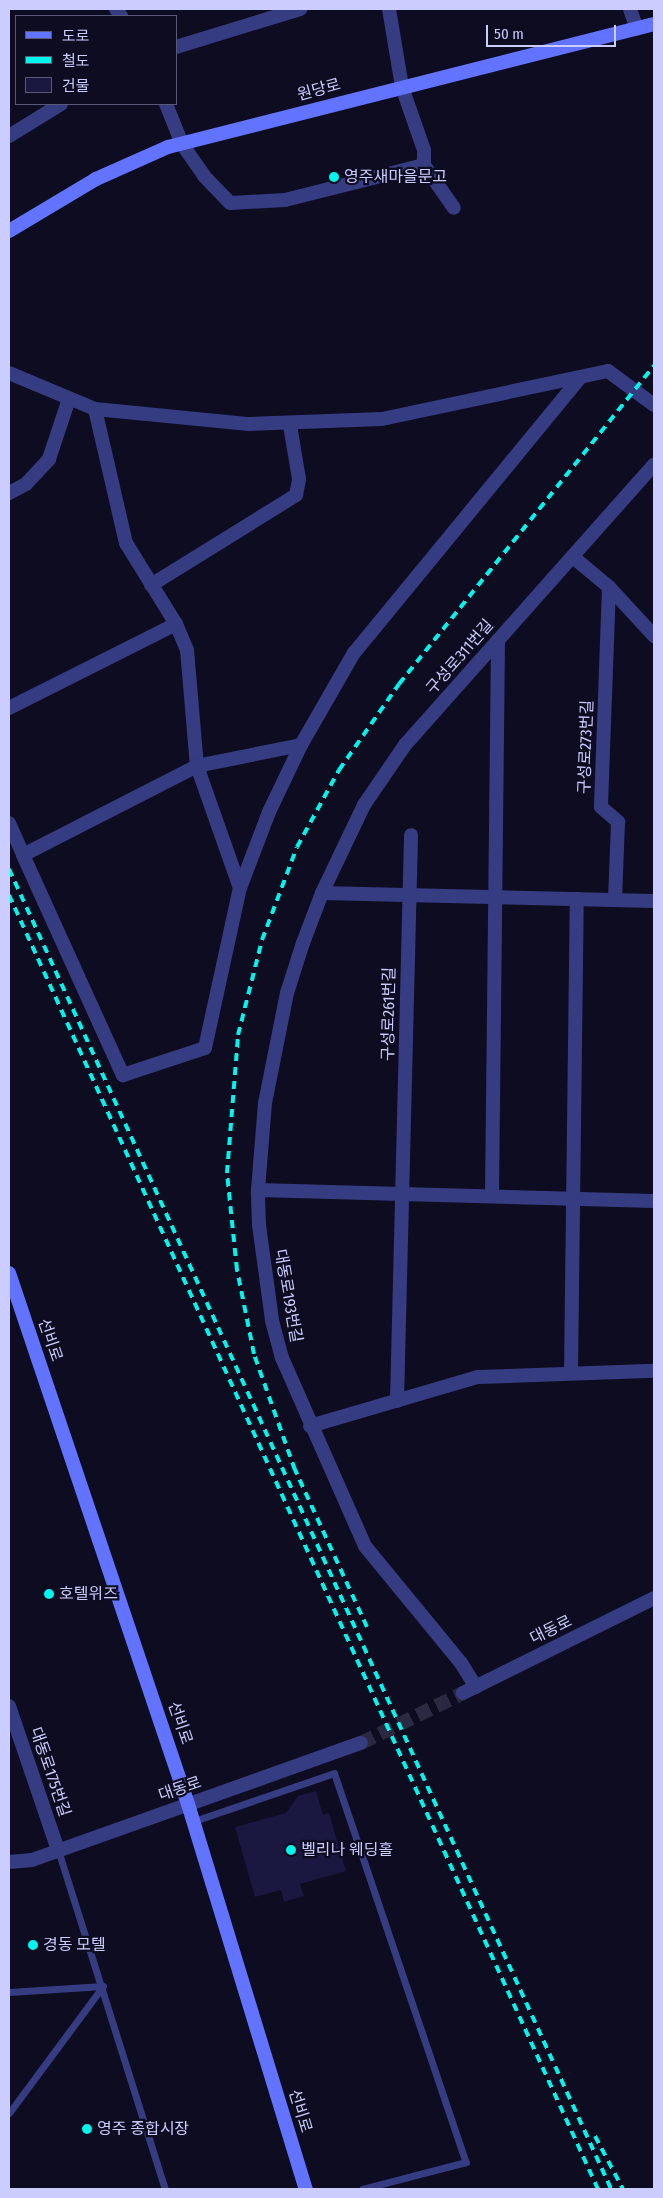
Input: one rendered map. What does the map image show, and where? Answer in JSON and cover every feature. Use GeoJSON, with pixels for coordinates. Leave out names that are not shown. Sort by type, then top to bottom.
{"type":"FeatureCollection","features":[{"type":"Feature","properties":{"kind":"main road","name":"원당로"},"geometry":{"type":"LineString","coordinates":[[10,227],[96,179],[182,144],[654,24]]}},
{"type":"Feature","properties":{"kind":"main road","name":"선비로"},"geometry":{"type":"LineString","coordinates":[[9,1272],[194,1821],[306,2189]]}},
{"type":"Feature","properties":{"kind":"street"},"geometry":{"type":"LineString","coordinates":[[178,46],[300,9]]}},
{"type":"Feature","properties":{"kind":"street"},"geometry":{"type":"LineString","coordinates":[[389,9],[402,87],[424,150],[424,165],[454,208]]}},
{"type":"Feature","properties":{"kind":"street"},"geometry":{"type":"LineString","coordinates":[[630,9],[637,29]]}},
{"type":"Feature","properties":{"kind":"street"},"geometry":{"type":"LineString","coordinates":[[9,136],[59,105]]}},
{"type":"Feature","properties":{"kind":"street"},"geometry":{"type":"LineString","coordinates":[[166,105],[182,144],[204,176],[230,203],[285,200],[424,165]]}},
{"type":"Feature","properties":{"kind":"street"},"geometry":{"type":"LineString","coordinates":[[9,373],[69,400],[95,409],[168,419],[290,425],[382,418],[608,371],[654,405]]}},
{"type":"Feature","properties":{"kind":"street"},"geometry":{"type":"LineString","coordinates":[[9,823],[123,1075],[205,1048],[240,888],[269,812],[301,745],[354,653],[580,378]]}},
{"type":"Feature","properties":{"kind":"street"},"geometry":{"type":"LineString","coordinates":[[9,493],[26,484],[49,459],[69,400]]}},
{"type":"Feature","properties":{"kind":"street"},"geometry":{"type":"LineString","coordinates":[[95,409],[126,543],[176,624],[187,650],[197,766],[240,888]]}},
{"type":"Feature","properties":{"kind":"street"},"geometry":{"type":"LineString","coordinates":[[151,585],[296,495],[299,479],[290,425]]}},
{"type":"Feature","properties":{"kind":"street","name":"구성로311번길"},"geometry":{"type":"LineString","coordinates":[[322,893],[364,805],[405,745],[654,465]]}},
{"type":"Feature","properties":{"kind":"street"},"geometry":{"type":"LineString","coordinates":[[573,557],[610,588],[654,636]]}},
{"type":"Feature","properties":{"kind":"street","name":"구성로273번길"},"geometry":{"type":"LineString","coordinates":[[610,588],[601,807],[618,822],[615,900]]}},
{"type":"Feature","properties":{"kind":"street"},"geometry":{"type":"LineString","coordinates":[[9,708],[176,624]]}},
{"type":"Feature","properties":{"kind":"street"},"geometry":{"type":"LineString","coordinates":[[492,1196],[498,897],[498,640]]}},
{"type":"Feature","properties":{"kind":"street"},"geometry":{"type":"LineString","coordinates":[[23,855],[197,766],[301,745]]}},
{"type":"Feature","properties":{"kind":"street","name":"구성로261번길"},"geometry":{"type":"LineString","coordinates":[[397,1401],[411,836]]}},
{"type":"Feature","properties":{"kind":"street"},"geometry":{"type":"LineString","coordinates":[[322,893],[654,901]]}},
{"type":"Feature","properties":{"kind":"street","name":"대동로193번길"},"geometry":{"type":"LineString","coordinates":[[322,893],[287,993],[265,1103],[258,1190],[259,1225],[272,1320],[282,1358],[310,1426],[329,1462],[365,1546],[461,1663],[476,1687]]}},
{"type":"Feature","properties":{"kind":"street"},"geometry":{"type":"LineString","coordinates":[[571,1372],[571,1199],[576,899]]}},
{"type":"Feature","properties":{"kind":"street"},"geometry":{"type":"LineString","coordinates":[[258,1190],[654,1201]]}},
{"type":"Feature","properties":{"kind":"street"},"geometry":{"type":"LineString","coordinates":[[310,1426],[478,1377],[571,1372],[654,1371]]}},
{"type":"Feature","properties":{"kind":"street","name":"대동로"},"geometry":{"type":"LineString","coordinates":[[463,1693],[654,1598]]}},
{"type":"Feature","properties":{"kind":"street","name":"대동로175번길"},"geometry":{"type":"LineString","coordinates":[[10,1711],[58,1850]]}},
{"type":"Feature","properties":{"kind":"street","name":"대동로"},"geometry":{"type":"LineString","coordinates":[[9,1862],[32,1860],[361,1743]]}},
{"type":"Feature","properties":{"kind":"lane"},"geometry":{"type":"LineString","coordinates":[[194,1821],[334,1773],[466,2162],[362,2189]]}},
{"type":"Feature","properties":{"kind":"lane"},"geometry":{"type":"LineString","coordinates":[[58,1850],[103,1986],[165,2189]]}},
{"type":"Feature","properties":{"kind":"lane"},"geometry":{"type":"LineString","coordinates":[[9,1992],[103,1986]]}},
{"type":"Feature","properties":{"kind":"lane"},"geometry":{"type":"LineString","coordinates":[[9,2114],[103,1986]]}},
{"type":"Feature","properties":{"kind":"building","name":"벨리나 웨딩홀"},"geometry":{"type":"Polygon","coordinates":[[[316,1791],[323,1815],[329,1813],[346,1871],[300,1884],[304,1896],[284,1902],[281,1890],[255,1897],[235,1827],[286,1813],[298,1796],[316,1791]]]}},
{"type":"Feature","properties":{"kind":"tunnel"},"geometry":{"type":"LineString","coordinates":[[361,1743],[463,1693]]}},
{"type":"Feature","properties":{"kind":"railway"},"geometry":{"type":"LineString","coordinates":[[367,1627],[295,1470],[254,1354],[237,1270],[227,1173],[238,1035],[262,940],[297,847],[339,770],[399,684],[654,366]]}},
{"type":"Feature","properties":{"kind":"railway"},"geometry":{"type":"LineString","coordinates":[[9,869],[611,2189]]}},
{"type":"Feature","properties":{"kind":"railway"},"geometry":{"type":"LineString","coordinates":[[9,895],[598,2189]]}},
{"type":"Feature","properties":{"kind":"railway"},"geometry":{"type":"LineString","coordinates":[[595,2136],[623,2189]]}},
{"type":"Feature","properties":{"kind":"place","name":"영주새마을문고"},"geometry":{"type":"Point","coordinates":[334,177]}},
{"type":"Feature","properties":{"kind":"place","name":"호텔위즈"},"geometry":{"type":"Point","coordinates":[49,1594]}},
{"type":"Feature","properties":{"kind":"place","name":"벨리나 웨딩홀"},"geometry":{"type":"Point","coordinates":[291,1850]}},
{"type":"Feature","properties":{"kind":"place","name":"경동 모텔"},"geometry":{"type":"Point","coordinates":[33,1945]}},
{"type":"Feature","properties":{"kind":"place","name":"영주 종합시장"},"geometry":{"type":"Point","coordinates":[87,2129]}}]}
